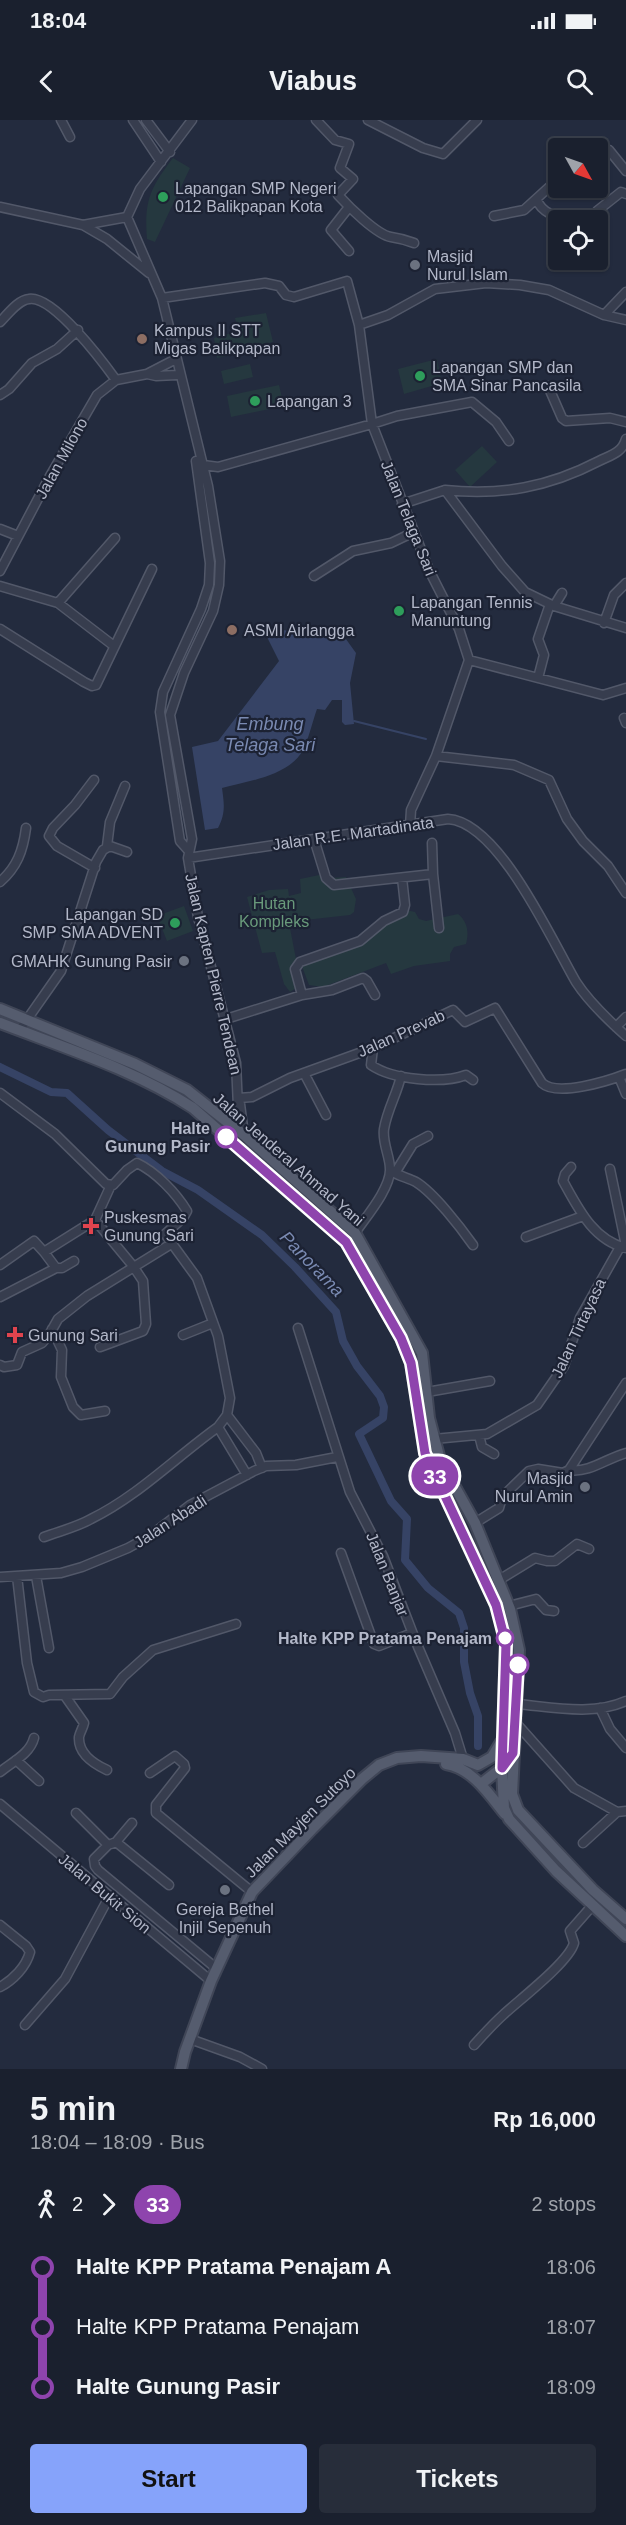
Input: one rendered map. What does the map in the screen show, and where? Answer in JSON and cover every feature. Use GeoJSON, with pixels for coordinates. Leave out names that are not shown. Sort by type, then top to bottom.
{"type":"FeatureCollection","features":[{"type":"Feature","properties":{"kind":"main road","name":"Jalan Jenderal Ahmad Yani"},"geometry":{"type":"LineString","coordinates":[[0,1009],[135,1064],[187,1090],[244,1135],[355,1233],[422,1353],[434,1439],[440,1460],[475,1523],[509,1606],[519,1650],[516,1723],[504,1808],[509,1819]]}},
{"type":"Feature","properties":{"kind":"main road","name":"Jalan Jenderal Ahmad Yani"},"geometry":{"type":"LineString","coordinates":[[0,1023],[129,1074],[169,1093],[193,1108],[346,1242],[401,1338],[411,1363],[425,1453],[496,1605],[506,1644],[502,1768],[507,1790],[518,1810],[593,1890],[626,1919]]}},
{"type":"Feature","properties":{"kind":"main road"},"geometry":{"type":"LineString","coordinates":[[488,1586],[499,1581]]}},
{"type":"Feature","properties":{"kind":"main road"},"geometry":{"type":"LineString","coordinates":[[478,1765],[492,1757],[502,1740]]}},
{"type":"Feature","properties":{"kind":"main road"},"geometry":{"type":"LineString","coordinates":[[481,1784],[502,1768],[513,1753]]}},
{"type":"Feature","properties":{"kind":"main road","name":"Jalan Mayjen Sutoyo"},"geometry":{"type":"LineString","coordinates":[[413,1758],[421,1756],[463,1759],[478,1765],[507,1790]]}},
{"type":"Feature","properties":{"kind":"main road","name":"Jalan Mayjen Sutoyo"},"geometry":{"type":"LineString","coordinates":[[181,2069],[212,1981],[252,1892],[362,1779],[379,1765],[397,1758],[413,1758],[458,1766],[481,1784],[509,1819]]}},
{"type":"Feature","properties":{"kind":"main road"},"geometry":{"type":"LineString","coordinates":[[509,1819],[556,1871],[626,1936]]}},
{"type":"Feature","properties":{"kind":"street"},"geometry":{"type":"LineString","coordinates":[[61,120],[70,137]]}},
{"type":"Feature","properties":{"kind":"street"},"geometry":{"type":"LineString","coordinates":[[133,120],[161,162]]}},
{"type":"Feature","properties":{"kind":"street"},"geometry":{"type":"LineString","coordinates":[[146,120],[170,152]]}},
{"type":"Feature","properties":{"kind":"street"},"geometry":{"type":"LineString","coordinates":[[83,225],[127,217],[140,189],[192,120]]}},
{"type":"Feature","properties":{"kind":"street"},"geometry":{"type":"LineString","coordinates":[[316,120],[335,140],[349,144],[340,167],[353,179],[338,194],[349,207],[390,237],[394,236],[414,243]]}},
{"type":"Feature","properties":{"kind":"street"},"geometry":{"type":"LineString","coordinates":[[368,120],[429,151],[442,154],[477,120]]}},
{"type":"Feature","properties":{"kind":"street"},"geometry":{"type":"LineString","coordinates":[[608,150],[626,171]]}},
{"type":"Feature","properties":{"kind":"street"},"geometry":{"type":"LineString","coordinates":[[494,216],[524,210],[548,189]]}},
{"type":"Feature","properties":{"kind":"street"},"geometry":{"type":"LineString","coordinates":[[598,210],[621,192],[626,194]]}},
{"type":"Feature","properties":{"kind":"street"},"geometry":{"type":"LineString","coordinates":[[537,200],[538,204],[548,212]]}},
{"type":"Feature","properties":{"kind":"street"},"geometry":{"type":"LineString","coordinates":[[0,207],[83,225],[107,239],[150,275]]}},
{"type":"Feature","properties":{"kind":"street"},"geometry":{"type":"LineString","coordinates":[[349,207],[331,230],[349,251]]}},
{"type":"Feature","properties":{"kind":"street","name":"Jalan Kapten Pierre Tendean"},"geometry":{"type":"LineString","coordinates":[[127,217],[150,275],[203,465],[220,561],[219,585],[213,610],[184,673],[170,715],[192,839],[188,854]]}},
{"type":"Feature","properties":{"kind":"street","name":"Jalan Kapten Pierre Tendean"},"geometry":{"type":"LineString","coordinates":[[150,275],[162,298],[198,471],[210,563],[209,585],[201,609],[163,692],[160,712],[180,841],[188,854],[198,917],[237,1063],[244,1135]]}},
{"type":"Feature","properties":{"kind":"street","name":"Jalan Telaga Sari"},"geometry":{"type":"LineString","coordinates":[[162,298],[265,283],[279,286],[286,295],[294,297],[347,281],[359,325],[372,424],[429,570],[459,629],[469,660]]}},
{"type":"Feature","properties":{"kind":"street"},"geometry":{"type":"LineString","coordinates":[[359,325],[388,315],[435,289],[486,283],[549,290],[604,315],[626,320]]}},
{"type":"Feature","properties":{"kind":"street"},"geometry":{"type":"LineString","coordinates":[[604,315],[626,292]]}},
{"type":"Feature","properties":{"kind":"street"},"geometry":{"type":"LineString","coordinates":[[0,321],[16,305],[27,298],[38,300],[78,330],[116,380],[176,367]]}},
{"type":"Feature","properties":{"kind":"street"},"geometry":{"type":"LineString","coordinates":[[0,395],[9,389],[32,363],[57,350],[78,330]]}},
{"type":"Feature","properties":{"kind":"street"},"geometry":{"type":"LineString","coordinates":[[147,374],[156,376],[176,367]]}},
{"type":"Feature","properties":{"kind":"street","name":"Jalan Milono"},"geometry":{"type":"LineString","coordinates":[[0,571],[97,394],[116,380]]}},
{"type":"Feature","properties":{"kind":"street"},"geometry":{"type":"LineString","coordinates":[[548,386],[562,418],[566,420],[610,418],[626,422]]}},
{"type":"Feature","properties":{"kind":"street"},"geometry":{"type":"LineString","coordinates":[[203,465],[218,467],[397,416],[472,402],[496,422],[508,441]]}},
{"type":"Feature","properties":{"kind":"street"},"geometry":{"type":"LineString","coordinates":[[402,504],[445,490],[471,493],[532,488],[552,483],[620,451],[626,439]]}},
{"type":"Feature","properties":{"kind":"street"},"geometry":{"type":"LineString","coordinates":[[206,478],[218,467]]}},
{"type":"Feature","properties":{"kind":"street"},"geometry":{"type":"LineString","coordinates":[[445,490],[502,566],[525,592],[552,605],[626,628]]}},
{"type":"Feature","properties":{"kind":"street"},"geometry":{"type":"LineString","coordinates":[[0,529],[18,536]]}},
{"type":"Feature","properties":{"kind":"street"},"geometry":{"type":"LineString","coordinates":[[314,576],[353,551],[385,545],[414,532]]}},
{"type":"Feature","properties":{"kind":"street"},"geometry":{"type":"LineString","coordinates":[[58,603],[115,538]]}},
{"type":"Feature","properties":{"kind":"street"},"geometry":{"type":"LineString","coordinates":[[0,629],[90,685],[97,684],[152,569]]}},
{"type":"Feature","properties":{"kind":"street"},"geometry":{"type":"LineString","coordinates":[[604,623],[614,596],[626,582]]}},
{"type":"Feature","properties":{"kind":"street"},"geometry":{"type":"LineString","coordinates":[[0,586],[58,603],[114,646]]}},
{"type":"Feature","properties":{"kind":"street"},"geometry":{"type":"LineString","coordinates":[[538,678],[544,655],[538,639],[552,605],[562,593]]}},
{"type":"Feature","properties":{"kind":"street"},"geometry":{"type":"LineString","coordinates":[[410,826],[414,802],[436,756],[469,660],[603,695],[626,688]]}},
{"type":"Feature","properties":{"kind":"street"},"geometry":{"type":"LineString","coordinates":[[436,756],[514,765],[549,780],[567,819],[583,841],[608,866],[626,893]]}},
{"type":"Feature","properties":{"kind":"street"},"geometry":{"type":"LineString","coordinates":[[94,780],[53,828],[50,836],[57,846],[95,867]]}},
{"type":"Feature","properties":{"kind":"street"},"geometry":{"type":"LineString","coordinates":[[19,1031],[61,971],[95,867],[107,846],[110,822],[125,786]]}},
{"type":"Feature","properties":{"kind":"street","name":"Jalan R.E. Martadinata"},"geometry":{"type":"LineString","coordinates":[[188,854],[452,819],[465,825],[494,846],[526,894],[576,982],[590,1001],[626,1036]]}},
{"type":"Feature","properties":{"kind":"street"},"geometry":{"type":"LineString","coordinates":[[0,882],[14,869],[21,854],[26,828]]}},
{"type":"Feature","properties":{"kind":"street"},"geometry":{"type":"LineString","coordinates":[[314,839],[326,878],[332,884],[433,874]]}},
{"type":"Feature","properties":{"kind":"street"},"geometry":{"type":"LineString","coordinates":[[432,843],[439,928]]}},
{"type":"Feature","properties":{"kind":"street"},"geometry":{"type":"LineString","coordinates":[[107,846],[127,852]]}},
{"type":"Feature","properties":{"kind":"street"},"geometry":{"type":"LineString","coordinates":[[302,995],[295,969],[300,962],[360,941],[384,921],[403,912],[405,905],[402,878]]}},
{"type":"Feature","properties":{"kind":"street"},"geometry":{"type":"LineString","coordinates":[[226,1019],[302,995],[332,990],[363,978],[375,995]]}},
{"type":"Feature","properties":{"kind":"street","name":"Jalan Prevab"},"geometry":{"type":"LineString","coordinates":[[239,1098],[252,1097],[304,1073],[373,1048],[453,1010],[465,1022],[495,1008],[545,1086],[581,1087],[622,1075]]}},
{"type":"Feature","properties":{"kind":"street"},"geometry":{"type":"LineString","coordinates":[[616,1027],[626,1017]]}},
{"type":"Feature","properties":{"kind":"street"},"geometry":{"type":"LineString","coordinates":[[373,1048],[371,1065],[401,1076],[411,1079],[451,1078],[466,1075],[472,1080]]}},
{"type":"Feature","properties":{"kind":"street"},"geometry":{"type":"LineString","coordinates":[[304,1073],[326,1115]]}},
{"type":"Feature","properties":{"kind":"street"},"geometry":{"type":"LineString","coordinates":[[622,1075],[626,1094]]}},
{"type":"Feature","properties":{"kind":"street"},"geometry":{"type":"LineString","coordinates":[[401,1076],[388,1109],[384,1129],[385,1145],[393,1172],[424,1188],[458,1224],[473,1245]]}},
{"type":"Feature","properties":{"kind":"street"},"geometry":{"type":"LineString","coordinates":[[0,1093],[55,1134],[106,1184],[111,1185]]}},
{"type":"Feature","properties":{"kind":"street","name":"Jalan Kapten Pierre Tendean"},"geometry":{"type":"LineString","coordinates":[[233,1126],[239,1098]]}},
{"type":"Feature","properties":{"kind":"street"},"geometry":{"type":"LineString","coordinates":[[226,1137],[233,1126]]}},
{"type":"Feature","properties":{"kind":"street"},"geometry":{"type":"LineString","coordinates":[[238,1147],[244,1135]]}},
{"type":"Feature","properties":{"kind":"street"},"geometry":{"type":"LineString","coordinates":[[355,1233],[413,1144],[428,1136]]}},
{"type":"Feature","properties":{"kind":"street"},"geometry":{"type":"LineString","coordinates":[[44,1252],[95,1220],[111,1185],[137,1163],[145,1167],[180,1200],[187,1211],[183,1218],[165,1234],[197,1278],[213,1323],[227,1376],[230,1398],[227,1415],[218,1428],[130,1496],[91,1520],[44,1537]]}},
{"type":"Feature","properties":{"kind":"street"},"geometry":{"type":"LineString","coordinates":[[571,1167],[563,1181],[583,1216],[603,1237],[624,1247]]}},
{"type":"Feature","properties":{"kind":"street"},"geometry":{"type":"LineString","coordinates":[[610,1169],[624,1247]]}},
{"type":"Feature","properties":{"kind":"street"},"geometry":{"type":"LineString","coordinates":[[526,1237],[583,1216]]}},
{"type":"Feature","properties":{"kind":"street"},"geometry":{"type":"LineString","coordinates":[[95,1220],[133,1266],[143,1281],[145,1289],[145,1327],[100,1347]]}},
{"type":"Feature","properties":{"kind":"street"},"geometry":{"type":"LineString","coordinates":[[0,1265],[34,1241],[56,1268]]}},
{"type":"Feature","properties":{"kind":"street"},"geometry":{"type":"LineString","coordinates":[[2,1366],[17,1365],[22,1352],[42,1342],[50,1335],[58,1319],[87,1296],[171,1244]]}},
{"type":"Feature","properties":{"kind":"street","name":"Jalan Tirtayasa"},"geometry":{"type":"LineString","coordinates":[[434,1439],[489,1434],[539,1404],[564,1365],[580,1318],[624,1247]]}},
{"type":"Feature","properties":{"kind":"street"},"geometry":{"type":"LineString","coordinates":[[0,1297],[74,1261]]}},
{"type":"Feature","properties":{"kind":"street"},"geometry":{"type":"LineString","coordinates":[[183,1335],[213,1323]]}},
{"type":"Feature","properties":{"kind":"street","name":"Jalan Banjar"},"geometry":{"type":"LineString","coordinates":[[298,1328],[350,1492],[383,1556],[412,1633],[455,1733],[463,1759]]}},
{"type":"Feature","properties":{"kind":"street"},"geometry":{"type":"LineString","coordinates":[[52,1329],[62,1350],[63,1359],[60,1372],[73,1407],[81,1415],[105,1412]]}},
{"type":"Feature","properties":{"kind":"street"},"geometry":{"type":"LineString","coordinates":[[427,1392],[490,1381]]}},
{"type":"Feature","properties":{"kind":"street"},"geometry":{"type":"LineString","coordinates":[[569,1470],[626,1383]]}},
{"type":"Feature","properties":{"kind":"street"},"geometry":{"type":"LineString","coordinates":[[227,1415],[256,1453],[262,1468]]}},
{"type":"Feature","properties":{"kind":"street"},"geometry":{"type":"LineString","coordinates":[[218,1428],[248,1475]]}},
{"type":"Feature","properties":{"kind":"street"},"geometry":{"type":"LineString","coordinates":[[479,1435],[482,1447],[494,1454]]}},
{"type":"Feature","properties":{"kind":"street"},"geometry":{"type":"LineString","coordinates":[[475,1523],[499,1508],[502,1497],[529,1471],[538,1469],[562,1473],[569,1470],[580,1471],[626,1453]]}},
{"type":"Feature","properties":{"kind":"street","name":"Jalan Abadi"},"geometry":{"type":"LineString","coordinates":[[0,1577],[61,1573],[82,1567],[150,1536],[190,1505],[262,1468],[279,1464],[296,1465],[338,1457]]}},
{"type":"Feature","properties":{"kind":"street"},"geometry":{"type":"LineString","coordinates":[[499,1581],[535,1558],[555,1561],[577,1544],[590,1549]]}},
{"type":"Feature","properties":{"kind":"street"},"geometry":{"type":"LineString","coordinates":[[341,1554],[374,1644],[379,1646],[412,1633]]}},
{"type":"Feature","properties":{"kind":"street"},"geometry":{"type":"LineString","coordinates":[[17,1576],[27,1663],[34,1692],[42,1697],[110,1694],[123,1677],[153,1650],[236,1624]]}},
{"type":"Feature","properties":{"kind":"street"},"geometry":{"type":"LineString","coordinates":[[36,1576],[49,1648]]}},
{"type":"Feature","properties":{"kind":"street"},"geometry":{"type":"LineString","coordinates":[[509,1606],[536,1599],[546,1610],[554,1611]]}},
{"type":"Feature","properties":{"kind":"street"},"geometry":{"type":"LineString","coordinates":[[65,1696],[84,1723],[79,1738],[83,1754],[95,1765],[107,1770]]}},
{"type":"Feature","properties":{"kind":"street"},"geometry":{"type":"LineString","coordinates":[[517,1704],[583,1710],[611,1708],[626,1701]]}},
{"type":"Feature","properties":{"kind":"street"},"geometry":{"type":"LineString","coordinates":[[600,1708],[610,1729],[626,1748]]}},
{"type":"Feature","properties":{"kind":"street"},"geometry":{"type":"LineString","coordinates":[[516,1723],[570,1784],[621,1812],[583,1843]]}},
{"type":"Feature","properties":{"kind":"street"},"geometry":{"type":"LineString","coordinates":[[0,1772],[32,1745],[34,1738]]}},
{"type":"Feature","properties":{"kind":"street"},"geometry":{"type":"LineString","coordinates":[[150,1773],[175,1756],[184,1764],[184,1768],[156,1804],[156,1813],[252,1892]]}},
{"type":"Feature","properties":{"kind":"street"},"geometry":{"type":"LineString","coordinates":[[16,1760],[39,1781]]}},
{"type":"Feature","properties":{"kind":"street","name":"Jalan Bukit Sion"},"geometry":{"type":"LineString","coordinates":[[0,1804],[109,1898],[212,1981]]}},
{"type":"Feature","properties":{"kind":"street"},"geometry":{"type":"LineString","coordinates":[[76,1813],[169,1885]]}},
{"type":"Feature","properties":{"kind":"street"},"geometry":{"type":"LineString","coordinates":[[132,1823],[94,1859],[95,1866],[217,1969]]}},
{"type":"Feature","properties":{"kind":"street"},"geometry":{"type":"LineString","coordinates":[[25,2025],[65,1979],[109,1898]]}},
{"type":"Feature","properties":{"kind":"street"},"geometry":{"type":"LineString","coordinates":[[474,2045],[571,1951],[574,1942],[570,1931],[592,1906]]}},
{"type":"Feature","properties":{"kind":"street"},"geometry":{"type":"LineString","coordinates":[[0,1925],[30,1952],[14,1979],[1,1984]]}},
{"type":"Feature","properties":{"kind":"street"},"geometry":{"type":"LineString","coordinates":[[190,2039],[240,2057],[262,2069]]}},
{"type":"Feature","properties":{"kind":"green space","name":"Lapangan SMP Negeri 012 Balikpapan Kota"},"geometry":{"type":"Polygon","coordinates":[[[173,158],[190,168],[155,242],[147,239],[148,205],[154,187],[173,158]]]}},
{"type":"Feature","properties":{"kind":"green space"},"geometry":{"type":"Polygon","coordinates":[[[266,313],[273,342],[217,358],[214,338],[238,331],[235,318],[266,313]]]}},
{"type":"Feature","properties":{"kind":"green space","name":"Lapangan SMP dan SMA Sinar Pancasila"},"geometry":{"type":"Polygon","coordinates":[[[437,359],[442,383],[404,394],[398,369],[437,359]]]}},
{"type":"Feature","properties":{"kind":"green space"},"geometry":{"type":"Polygon","coordinates":[[[250,364],[253,377],[224,384],[221,371],[250,364]]]}},
{"type":"Feature","properties":{"kind":"green space","name":"Lapangan 3"},"geometry":{"type":"Polygon","coordinates":[[[279,385],[284,406],[231,417],[227,396],[279,385]]]}},
{"type":"Feature","properties":{"kind":"green space"},"geometry":{"type":"Polygon","coordinates":[[[482,446],[497,462],[470,487],[455,470],[482,446]]]}},
{"type":"Feature","properties":{"kind":"green space","name":"Hutan Kompleks"},"geometry":{"type":"Polygon","coordinates":[[[324,874],[330,878],[346,877],[356,899],[354,912],[350,915],[305,920],[290,928],[301,985],[290,992],[284,984],[275,952],[262,953],[247,897],[269,890],[288,889],[289,896],[301,893],[300,879],[324,874]]]}},
{"type":"Feature","properties":{"kind":"green space","name":"Lapangan SD SMP SMA ADVENT"},"geometry":{"type":"Polygon","coordinates":[[[184,906],[193,931],[167,941],[157,916],[184,906]]]}},
{"type":"Feature","properties":{"kind":"green space","name":"Hutan Kompleks"},"geometry":{"type":"Polygon","coordinates":[[[406,910],[415,912],[419,919],[426,921],[458,914],[467,928],[466,944],[454,947],[450,954],[450,961],[414,966],[391,974],[386,963],[323,987],[309,985],[300,961],[354,940],[406,910]]]}},
{"type":"Feature","properties":{"kind":"water","name":"Embung Telaga Sari"},"geometry":{"type":"Polygon","coordinates":[[[269,629],[343,635],[356,653],[350,683],[354,724],[345,725],[342,722],[342,700],[332,700],[325,710],[317,709],[303,750],[297,759],[278,772],[222,788],[224,808],[221,823],[218,828],[205,830],[192,747],[218,741],[279,661],[265,633],[269,629]]]}},
{"type":"Feature","properties":{"kind":"waterway"},"geometry":{"type":"LineString","coordinates":[[354,721],[426,739]]}},
{"type":"Feature","properties":{"kind":"waterway","name":"Panorama"},"geometry":{"type":"LineString","coordinates":[[0,1067],[51,1092],[67,1093],[108,1130],[162,1171],[198,1190],[262,1235],[336,1312],[343,1341],[357,1366],[380,1396],[384,1407],[383,1418],[359,1434],[391,1501],[407,1519],[405,1560],[428,1588],[459,1613],[464,1628],[464,1662],[470,1693],[478,1716],[478,1746]]}},
{"type":"Feature","properties":{"kind":"bus line","name":"33"},"geometry":{"type":"LineString","coordinates":[[226,1137],[346,1242],[401,1338],[411,1363],[418,1420],[425,1453],[496,1605],[506,1644],[507,1677],[502,1768],[513,1753],[518,1665]]}},
{"type":"Feature","properties":{"kind":"place","name":"Lapangan SMP Negeri 012 Balikpapan Kota"},"geometry":{"type":"Point","coordinates":[163,197]}},
{"type":"Feature","properties":{"kind":"place","name":"Masjid Nurul Islam"},"geometry":{"type":"Point","coordinates":[415,265]}},
{"type":"Feature","properties":{"kind":"place","name":"Kampus II STT Migas Balikpapan"},"geometry":{"type":"Point","coordinates":[142,339]}},
{"type":"Feature","properties":{"kind":"place","name":"Lapangan SMP dan SMA Sinar Pancasila"},"geometry":{"type":"Point","coordinates":[420,376]}},
{"type":"Feature","properties":{"kind":"place","name":"Lapangan 3"},"geometry":{"type":"Point","coordinates":[255,401]}},
{"type":"Feature","properties":{"kind":"place","name":"Lapangan Tennis Manuntung"},"geometry":{"type":"Point","coordinates":[399,611]}},
{"type":"Feature","properties":{"kind":"place","name":"ASMI Airlangga"},"geometry":{"type":"Point","coordinates":[232,630]}},
{"type":"Feature","properties":{"kind":"place","name":"Lapangan SD SMP SMA ADVENT"},"geometry":{"type":"Point","coordinates":[175,923]}},
{"type":"Feature","properties":{"kind":"place","name":"GMAHK Gunung Pasir"},"geometry":{"type":"Point","coordinates":[184,961]}},
{"type":"Feature","properties":{"kind":"place","name":"Halte Gunung Pasir"},"geometry":{"type":"Point","coordinates":[226,1137]}},
{"type":"Feature","properties":{"kind":"place","name":"Puskesmas Gunung Sari"},"geometry":{"type":"Point","coordinates":[91,1226]}},
{"type":"Feature","properties":{"kind":"place","name":"Gunung Sari"},"geometry":{"type":"Point","coordinates":[15,1335]}},
{"type":"Feature","properties":{"kind":"place","name":"Masjid Nurul Amin"},"geometry":{"type":"Point","coordinates":[585,1487]}},
{"type":"Feature","properties":{"kind":"place","name":"Halte KPP Pratama Penajam"},"geometry":{"type":"Point","coordinates":[505,1638]}},
{"type":"Feature","properties":{"kind":"place","name":"Gereja Bethel Injil Sepenuh"},"geometry":{"type":"Point","coordinates":[225,1890]}}]}
